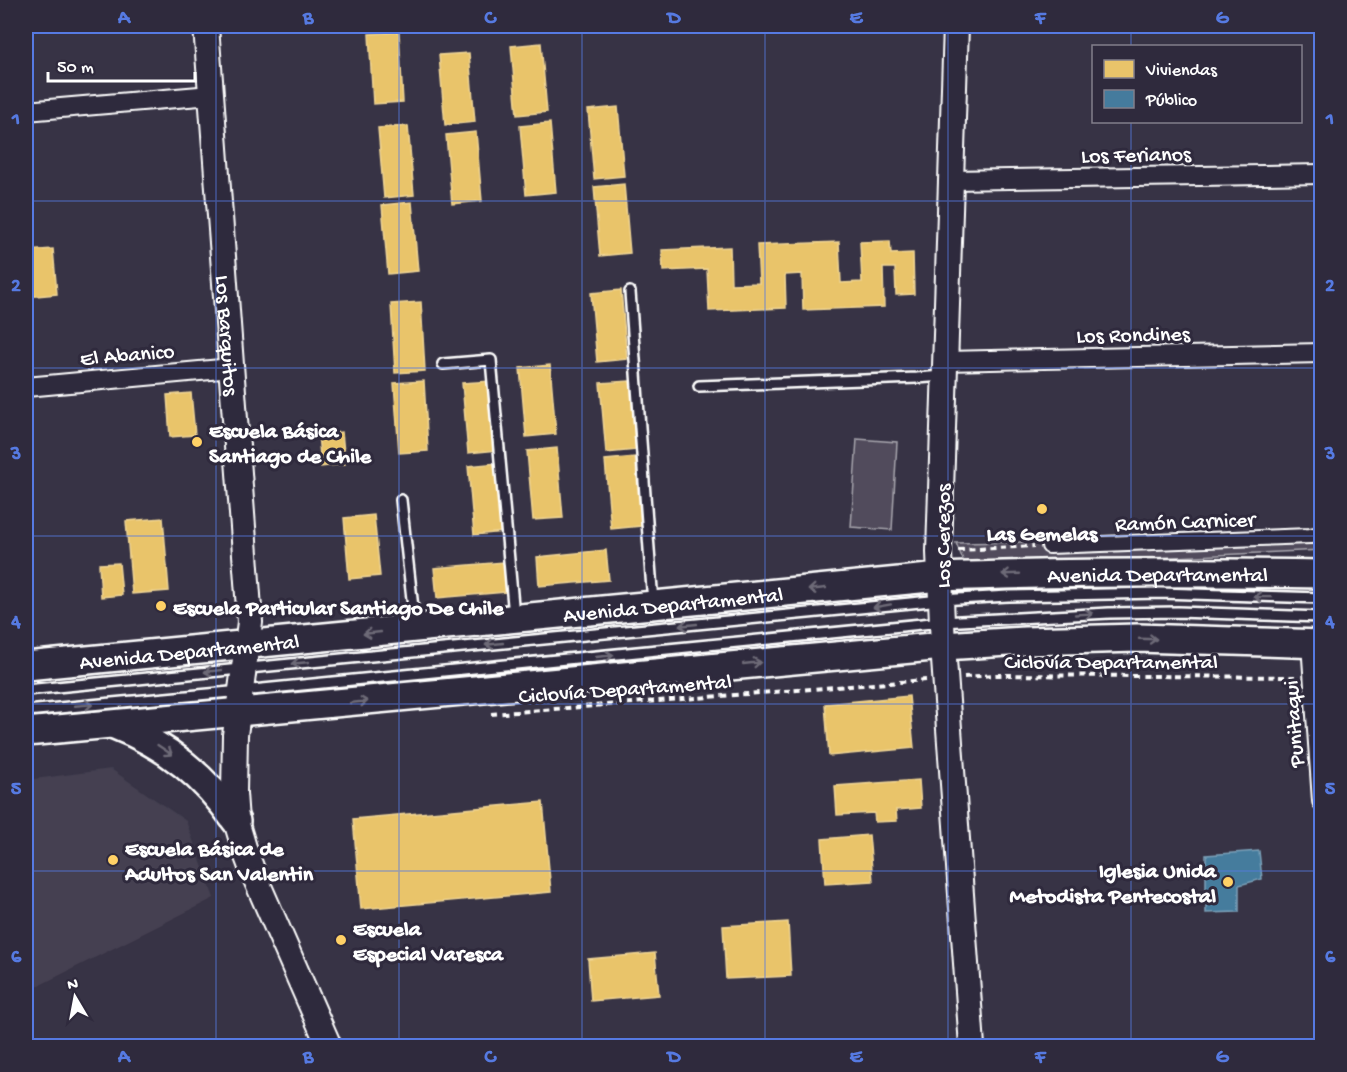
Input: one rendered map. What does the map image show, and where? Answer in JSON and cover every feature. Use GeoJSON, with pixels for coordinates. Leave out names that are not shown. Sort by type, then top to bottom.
{"type":"FeatureCollection","features":[{"type":"Feature","properties":{"kind":"main road","name":"Avenida Departamental"},"geometry":{"type":"LineString","coordinates":[[26,666],[243,680],[673,671],[941,600],[1008,574],[1141,572],[1322,574]]}},
{"type":"Feature","properties":{"kind":"main road","name":"Avenida Departamental"},"geometry":{"type":"LineString","coordinates":[[26,732],[113,724],[243,680],[415,629],[653,605],[941,600],[1024,641],[1138,639],[1316,644]]}},
{"type":"Feature","properties":{"kind":"main road"},"geometry":{"type":"LineString","coordinates":[[113,724],[138,734],[183,762],[209,786],[236,822]]}},
{"type":"Feature","properties":{"kind":"street","name":"Los Barquitos"},"geometry":{"type":"LineString","coordinates":[[206,26],[249,612],[234,759],[236,822],[251,867],[329,1047]]}},
{"type":"Feature","properties":{"kind":"street","name":"Los Cerezos"},"geometry":{"type":"LineString","coordinates":[[956,26],[945,368],[941,600],[972,1047]]}},
{"type":"Feature","properties":{"kind":"street"},"geometry":{"type":"LineString","coordinates":[[26,111],[211,94]]}},
{"type":"Feature","properties":{"kind":"street","name":"Los Ferianos"},"geometry":{"type":"LineString","coordinates":[[951,180],[1322,174]]}},
{"type":"Feature","properties":{"kind":"street","name":"Los Rondines"},"geometry":{"type":"LineString","coordinates":[[945,368],[1322,353]]}},
{"type":"Feature","properties":{"kind":"street","name":"El Abanico"},"geometry":{"type":"LineString","coordinates":[[26,387],[232,368]]}},
{"type":"Feature","properties":{"kind":"street","name":"Ramón Carnicer"},"geometry":{"type":"LineString","coordinates":[[1049,546],[1322,534]]}},
{"type":"Feature","properties":{"kind":"street","name":"Punitaqui"},"geometry":{"type":"LineString","coordinates":[[1316,644],[1313,677],[1322,801]]}},
{"type":"Feature","properties":{"kind":"lane"},"geometry":{"type":"LineString","coordinates":[[630,292],[653,605]]}},
{"type":"Feature","properties":{"kind":"lane"},"geometry":{"type":"LineString","coordinates":[[443,364],[491,360],[514,619]]}},
{"type":"Feature","properties":{"kind":"lane"},"geometry":{"type":"LineString","coordinates":[[699,386],[917,378],[945,368]]}},
{"type":"Feature","properties":{"kind":"lane"},"geometry":{"type":"LineString","coordinates":[[401,500],[415,629]]}},
{"type":"Feature","properties":{"kind":"lane"},"geometry":{"type":"LineString","coordinates":[[26,711],[243,680],[941,600],[1008,596],[1160,593],[1322,598]]}},
{"type":"Feature","properties":{"kind":"lane"},"geometry":{"type":"LineString","coordinates":[[26,690],[243,680],[546,661],[941,600],[1132,612],[1322,616]]}},
{"type":"Feature","properties":{"kind":"lane"},"geometry":{"type":"LineString","coordinates":[[546,661],[588,668]]}},
{"type":"Feature","properties":{"kind":"lane"},"geometry":{"type":"LineString","coordinates":[[600,668],[646,666],[673,671]]}},
{"type":"Feature","properties":{"kind":"path"},"geometry":{"type":"LineString","coordinates":[[941,600],[1049,546]]}},
{"type":"Feature","properties":{"kind":"path","name":"Ciclovía Departamental"},"geometry":{"type":"LineString","coordinates":[[481,714],[996,675],[1313,677]]}},
{"type":"Feature","properties":{"kind":"shaded area"},"geometry":{"type":"Polygon","coordinates":[[[857,439],[897,442],[892,530],[851,527],[857,439]]]}},
{"type":"Feature","properties":{"kind":"shaded area"},"geometry":{"type":"Polygon","coordinates":[[[1321,538],[1322,550],[966,567],[956,543],[1321,538]]]}},
{"type":"Feature","properties":{"kind":"shaded area","name":"Escuela Básica de Adultos San Valentin"},"geometry":{"type":"Polygon","coordinates":[[[111,769],[186,821],[214,898],[26,992],[26,780],[111,769]]]}},
{"type":"Feature","properties":{"kind":"building: Viviendas"},"geometry":{"type":"Polygon","coordinates":[[[399,32],[403,102],[373,104],[369,34],[399,32]]]}},
{"type":"Feature","properties":{"kind":"building: Viviendas"},"geometry":{"type":"Polygon","coordinates":[[[541,43],[547,112],[517,115],[511,46],[541,43]]]}},
{"type":"Feature","properties":{"kind":"building: Viviendas"},"geometry":{"type":"Polygon","coordinates":[[[469,53],[475,122],[445,125],[439,55],[469,53]]]}},
{"type":"Feature","properties":{"kind":"building: Viviendas"},"geometry":{"type":"Polygon","coordinates":[[[618,107],[624,176],[594,179],[588,110],[618,107]]]}},
{"type":"Feature","properties":{"kind":"building: Viviendas"},"geometry":{"type":"Polygon","coordinates":[[[550,123],[556,192],[526,195],[520,126],[550,123]]]}},
{"type":"Feature","properties":{"kind":"building: Viviendas"},"geometry":{"type":"Polygon","coordinates":[[[408,126],[414,195],[384,198],[378,128],[408,126]]]}},
{"type":"Feature","properties":{"kind":"building: Viviendas"},"geometry":{"type":"Polygon","coordinates":[[[476,132],[482,201],[452,204],[446,135],[476,132]]]}},
{"type":"Feature","properties":{"kind":"building: Viviendas"},"geometry":{"type":"Polygon","coordinates":[[[624,184],[630,253],[600,256],[594,187],[624,184]]]}},
{"type":"Feature","properties":{"kind":"building: Viviendas"},"geometry":{"type":"Polygon","coordinates":[[[412,202],[418,271],[388,274],[382,205],[412,202]]]}},
{"type":"Feature","properties":{"kind":"building: Viviendas"},"geometry":{"type":"Polygon","coordinates":[[[890,241],[891,254],[913,253],[914,294],[896,295],[895,268],[883,268],[884,307],[803,310],[802,274],[785,275],[786,308],[709,311],[707,269],[663,271],[662,250],[730,247],[731,284],[759,283],[757,245],[839,242],[841,283],[862,282],[860,242],[890,241]]]}},
{"type":"Feature","properties":{"kind":"building: Viviendas"},"geometry":{"type":"Polygon","coordinates":[[[53,249],[57,294],[26,297],[26,251],[53,249]]]}},
{"type":"Feature","properties":{"kind":"building: Viviendas"},"geometry":{"type":"Polygon","coordinates":[[[621,290],[627,359],[597,362],[591,293],[621,290]]]}},
{"type":"Feature","properties":{"kind":"building: Viviendas"},"geometry":{"type":"Polygon","coordinates":[[[421,302],[425,371],[395,373],[391,304],[421,302]]]}},
{"type":"Feature","properties":{"kind":"building: Viviendas"},"geometry":{"type":"Polygon","coordinates":[[[550,365],[556,434],[526,437],[520,368],[550,365]]]}},
{"type":"Feature","properties":{"kind":"building: Viviendas"},"geometry":{"type":"Polygon","coordinates":[[[424,381],[428,451],[399,453],[394,383],[424,381]]]}},
{"type":"Feature","properties":{"kind":"building: Viviendas"},"geometry":{"type":"Polygon","coordinates":[[[492,381],[498,450],[468,453],[462,383],[492,381]]]}},
{"type":"Feature","properties":{"kind":"building: Viviendas"},"geometry":{"type":"Polygon","coordinates":[[[630,381],[636,450],[606,453],[600,383],[630,381]]]}},
{"type":"Feature","properties":{"kind":"building: Viviendas"},"geometry":{"type":"Polygon","coordinates":[[[191,393],[195,435],[170,437],[167,395],[191,393]]]}},
{"type":"Feature","properties":{"kind":"building: Viviendas"},"geometry":{"type":"Polygon","coordinates":[[[342,432],[345,464],[321,467],[318,434],[342,432]]]}},
{"type":"Feature","properties":{"kind":"building: Viviendas"},"geometry":{"type":"Polygon","coordinates":[[[557,448],[563,518],[533,520],[527,451],[557,448]]]}},
{"type":"Feature","properties":{"kind":"building: Viviendas"},"geometry":{"type":"Polygon","coordinates":[[[635,457],[641,526],[611,529],[605,460],[635,457]]]}},
{"type":"Feature","properties":{"kind":"building: Viviendas"},"geometry":{"type":"Polygon","coordinates":[[[498,463],[504,532],[474,535],[468,466],[498,463]]]}},
{"type":"Feature","properties":{"kind":"building: Viviendas"},"geometry":{"type":"Polygon","coordinates":[[[374,515],[380,576],[349,579],[344,518],[374,515]]]}},
{"type":"Feature","properties":{"kind":"building: Viviendas"},"geometry":{"type":"Polygon","coordinates":[[[163,518],[169,591],[132,594],[126,521],[163,518]]]}},
{"type":"Feature","properties":{"kind":"building: Viviendas"},"geometry":{"type":"Polygon","coordinates":[[[606,550],[609,580],[539,586],[537,557],[606,550]]]}},
{"type":"Feature","properties":{"kind":"building: Viviendas"},"geometry":{"type":"Polygon","coordinates":[[[504,562],[506,592],[437,598],[434,568],[504,562]]]}},
{"type":"Feature","properties":{"kind":"building: Viviendas"},"geometry":{"type":"Polygon","coordinates":[[[119,563],[122,595],[101,597],[99,564],[119,563]]]}},
{"type":"Feature","properties":{"kind":"building: Viviendas"},"geometry":{"type":"Polygon","coordinates":[[[909,696],[914,748],[829,756],[825,704],[909,696]]]}},
{"type":"Feature","properties":{"kind":"building: Viviendas"},"geometry":{"type":"Polygon","coordinates":[[[919,780],[921,808],[896,810],[897,821],[875,822],[874,813],[837,815],[835,786],[919,780]]]}},
{"type":"Feature","properties":{"kind":"building: Viviendas"},"geometry":{"type":"Polygon","coordinates":[[[543,802],[551,892],[361,909],[353,819],[543,802]]]}},
{"type":"Feature","properties":{"kind":"building: Viviendas"},"geometry":{"type":"Polygon","coordinates":[[[869,835],[873,881],[825,884],[822,839],[869,835]]]}},
{"type":"Feature","properties":{"kind":"building: Viviendas"},"geometry":{"type":"Polygon","coordinates":[[[788,922],[791,976],[726,979],[723,926],[788,922]]]}},
{"type":"Feature","properties":{"kind":"building: Viviendas"},"geometry":{"type":"Polygon","coordinates":[[[655,953],[659,995],[591,1001],[588,959],[655,953]]]}},
{"type":"Feature","properties":{"kind":"building: Público","name":"Iglesia Unida Metodista Pentecostal"},"geometry":{"type":"Polygon","coordinates":[[[1259,851],[1262,879],[1239,885],[1239,912],[1206,913],[1206,855],[1259,851]]]}},
{"type":"Feature","properties":{"kind":"place","name":"Escuela Básica Santiago de Chile"},"geometry":{"type":"Point","coordinates":[197,442]}},
{"type":"Feature","properties":{"kind":"place","name":"Las Gemelas"},"geometry":{"type":"Point","coordinates":[1042,509]}},
{"type":"Feature","properties":{"kind":"place","name":"Escuela Particular Santiago De Chile"},"geometry":{"type":"Point","coordinates":[161,606]}},
{"type":"Feature","properties":{"kind":"place","name":"Escuela Básica de Adultos San Valentin"},"geometry":{"type":"Point","coordinates":[113,860]}},
{"type":"Feature","properties":{"kind":"place","name":"Iglesia Unida Metodista Pentecostal"},"geometry":{"type":"Point","coordinates":[1228,882]}},
{"type":"Feature","properties":{"kind":"place","name":"Escuela Especial Varesca"},"geometry":{"type":"Point","coordinates":[341,940]}}]}
